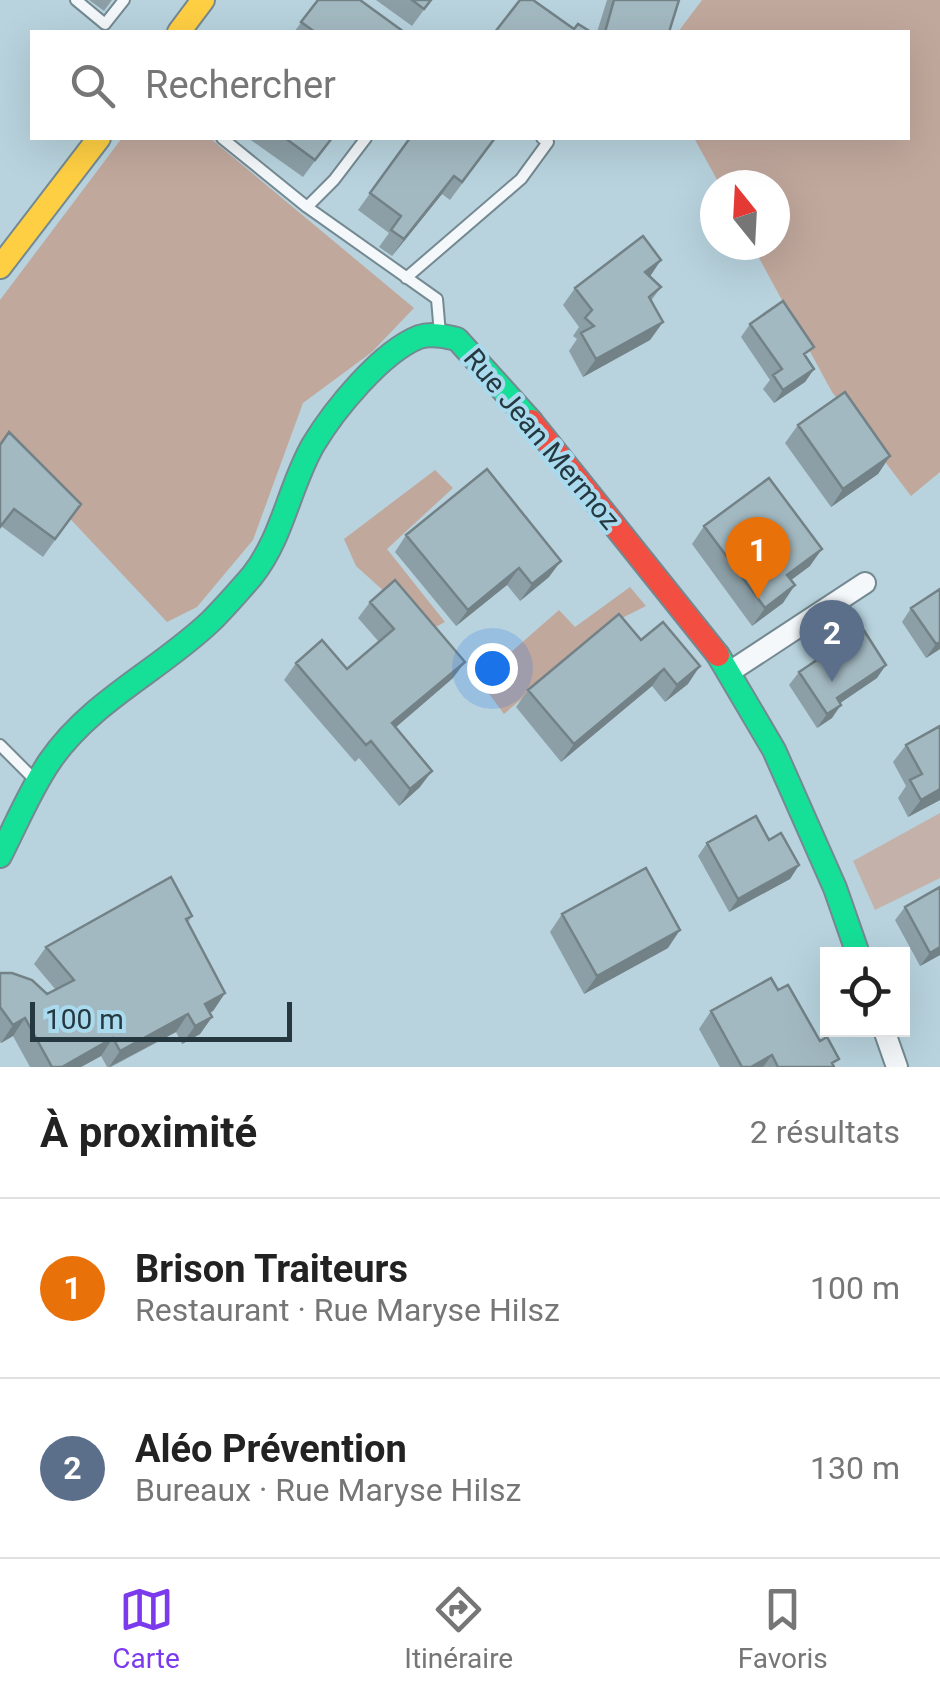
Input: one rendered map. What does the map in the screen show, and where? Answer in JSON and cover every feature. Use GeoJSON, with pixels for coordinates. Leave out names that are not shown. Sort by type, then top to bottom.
{"type":"FeatureCollection","features":[{"type":"Feature","properties":{"kind":"street"},"geometry":{"type":"LineString","coordinates":[[181,30],[204,0]]}},
{"type":"Feature","properties":{"kind":"street"},"geometry":{"type":"LineString","coordinates":[[0,268],[97,140]]}},
{"type":"Feature","properties":{"kind":"street","name":"Rue Jean Mermoz"},"geometry":{"type":"LineString","coordinates":[[0,856],[50,762],[82,724],[209,622],[254,573],[278,532],[312,447],[336,412],[375,367],[420,338],[440,334],[457,339],[512,397],[714,649],[774,750],[836,888],[856,947]]}},
{"type":"Feature","properties":{"kind":"street"},"geometry":{"type":"LineString","coordinates":[[728,673],[865,583]]}},
{"type":"Feature","properties":{"kind":"street"},"geometry":{"type":"LineString","coordinates":[[886,1037],[897,1067]]}},
{"type":"Feature","properties":{"kind":"lane"},"geometry":{"type":"LineString","coordinates":[[76,0],[105,24],[124,0]]}},
{"type":"Feature","properties":{"kind":"lane"},"geometry":{"type":"LineString","coordinates":[[224,140],[307,207],[437,300],[440,334]]}},
{"type":"Feature","properties":{"kind":"lane"},"geometry":{"type":"LineString","coordinates":[[307,207],[364,140]]}},
{"type":"Feature","properties":{"kind":"lane"},"geometry":{"type":"LineString","coordinates":[[406,278],[522,179],[548,142],[545,140]]}},
{"type":"Feature","properties":{"kind":"lane"},"geometry":{"type":"LineString","coordinates":[[0,745],[38,784]]}},
{"type":"Feature","properties":{"kind":"shaded area"},"geometry":{"type":"Polygon","coordinates":[[[702,0],[940,0],[940,472],[911,496],[832,392],[760,260],[790,260],[790,170],[712,170],[695,140],[910,140],[910,30],[680,30],[702,0]]]}},
{"type":"Feature","properties":{"kind":"shaded area"},"geometry":{"type":"Polygon","coordinates":[[[120,140],[212,140],[414,308],[372,352],[303,403],[253,540],[197,607],[167,622],[0,444],[0,300],[120,140]]]}},
{"type":"Feature","properties":{"kind":"shaded area"},"geometry":{"type":"Polygon","coordinates":[[[435,470],[453,488],[387,549],[445,622],[428,631],[356,566],[344,539],[435,470]]]}},
{"type":"Feature","properties":{"kind":"shaded area"},"geometry":{"type":"Polygon","coordinates":[[[630,587],[646,606],[606,626],[504,714],[479,680],[559,610],[575,627],[630,587]]]}},
{"type":"Feature","properties":{"kind":"shaded area"},"geometry":{"type":"Polygon","coordinates":[[[940,813],[940,878],[875,910],[853,861],[940,813]]]}},
{"type":"Feature","properties":{"kind":"building"},"geometry":{"type":"Polygon","coordinates":[[[318,0],[360,0],[401,30],[312,30],[301,22],[318,0]]]}},
{"type":"Feature","properties":{"kind":"building"},"geometry":{"type":"Polygon","coordinates":[[[412,0],[431,0],[424,9],[412,0]]]}},
{"type":"Feature","properties":{"kind":"building"},"geometry":{"type":"Polygon","coordinates":[[[520,0],[533,0],[574,29],[578,24],[588,30],[497,30],[520,0]]]}},
{"type":"Feature","properties":{"kind":"building"},"geometry":{"type":"Polygon","coordinates":[[[614,0],[679,0],[670,30],[606,30],[614,0]]]}},
{"type":"Feature","properties":{"kind":"building"},"geometry":{"type":"Polygon","coordinates":[[[288,140],[330,140],[315,160],[288,140]]]}},
{"type":"Feature","properties":{"kind":"building"},"geometry":{"type":"Polygon","coordinates":[[[409,140],[494,140],[462,182],[454,176],[404,239],[391,230],[401,216],[370,193],[409,140]]]}},
{"type":"Feature","properties":{"kind":"building"},"geometry":{"type":"Polygon","coordinates":[[[643,236],[661,260],[645,272],[661,287],[649,297],[663,322],[596,359],[581,333],[594,326],[585,318],[592,310],[575,288],[643,236]]]}},
{"type":"Feature","properties":{"kind":"building"},"geometry":{"type":"Polygon","coordinates":[[[783,301],[814,347],[804,354],[814,369],[783,390],[773,375],[782,369],[750,324],[783,301]]]}},
{"type":"Feature","properties":{"kind":"building"},"geometry":{"type":"Polygon","coordinates":[[[845,392],[890,456],[843,489],[798,425],[845,392]]]}},
{"type":"Feature","properties":{"kind":"building"},"geometry":{"type":"Polygon","coordinates":[[[9,432],[81,504],[55,539],[14,509],[0,527],[0,445],[9,432]]]}},
{"type":"Feature","properties":{"kind":"building"},"geometry":{"type":"Polygon","coordinates":[[[487,469],[561,561],[532,584],[519,568],[468,610],[406,535],[487,469]]]}},
{"type":"Feature","properties":{"kind":"building"},"geometry":{"type":"Polygon","coordinates":[[[769,478],[822,549],[787,575],[795,585],[765,608],[704,526],[769,478]]]}},
{"type":"Feature","properties":{"kind":"building"},"geometry":{"type":"Polygon","coordinates":[[[395,580],[465,662],[392,723],[432,771],[410,789],[371,741],[366,745],[296,663],[322,640],[347,669],[394,629],[370,602],[395,580]]]}},
{"type":"Feature","properties":{"kind":"building"},"geometry":{"type":"Polygon","coordinates":[[[940,589],[940,642],[936,644],[911,608],[940,589]]]}},
{"type":"Feature","properties":{"kind":"building"},"geometry":{"type":"Polygon","coordinates":[[[619,614],[641,640],[663,622],[700,666],[677,685],[664,669],[574,744],[528,690],[619,614]]]}},
{"type":"Feature","properties":{"kind":"building"},"geometry":{"type":"Polygon","coordinates":[[[863,629],[886,665],[837,698],[841,705],[827,714],[799,672],[863,629]]]}},
{"type":"Feature","properties":{"kind":"building"},"geometry":{"type":"Polygon","coordinates":[[[940,726],[940,789],[921,800],[910,780],[922,774],[906,745],[940,726]]]}},
{"type":"Feature","properties":{"kind":"building"},"geometry":{"type":"Polygon","coordinates":[[[756,816],[769,840],[781,833],[799,865],[738,899],[707,843],[756,816]]]}},
{"type":"Feature","properties":{"kind":"building"},"geometry":{"type":"Polygon","coordinates":[[[646,868],[680,930],[597,976],[562,914],[646,868]]]}},
{"type":"Feature","properties":{"kind":"building"},"geometry":{"type":"Polygon","coordinates":[[[171,877],[192,916],[186,919],[225,993],[205,1004],[212,1017],[195,1026],[188,1014],[120,1051],[113,1038],[62,1067],[52,1067],[25,1018],[13,1025],[0,1007],[0,973],[32,980],[47,994],[74,980],[46,947],[171,877]]]}},
{"type":"Feature","properties":{"kind":"building"},"geometry":{"type":"Polygon","coordinates":[[[940,887],[940,947],[930,953],[905,907],[940,887]]]}},
{"type":"Feature","properties":{"kind":"building"},"geometry":{"type":"Polygon","coordinates":[[[771,978],[778,990],[788,985],[820,1041],[827,1037],[839,1059],[832,1063],[834,1067],[778,1067],[772,1055],[751,1067],[742,1067],[711,1011],[771,978]]]}},
{"type":"Feature","properties":{"kind":"traffic: fast"},"geometry":{"type":"LineString","coordinates":[[0,856],[36,784],[67,740],[106,703],[191,639],[252,576],[279,528],[313,445],[346,399],[389,355],[419,337],[457,339],[531,421]]}},
{"type":"Feature","properties":{"kind":"traffic: fast"},"geometry":{"type":"LineString","coordinates":[[718,655],[774,750],[835,888],[856,947]]}},
{"type":"Feature","properties":{"kind":"traffic: slow"},"geometry":{"type":"LineString","coordinates":[[180,30],[203,0]]}},
{"type":"Feature","properties":{"kind":"traffic: slow"},"geometry":{"type":"LineString","coordinates":[[0,267],[97,140]]}},
{"type":"Feature","properties":{"kind":"traffic: jam"},"geometry":{"type":"LineString","coordinates":[[531,421],[718,655]]}},
{"type":"Feature","properties":{"kind":"place","name":"Brison Traiteurs"},"geometry":{"type":"Point","coordinates":[758,599]}},
{"type":"Feature","properties":{"kind":"place","name":"Aléo Prévention"},"geometry":{"type":"Point","coordinates":[832,682]}}]}
